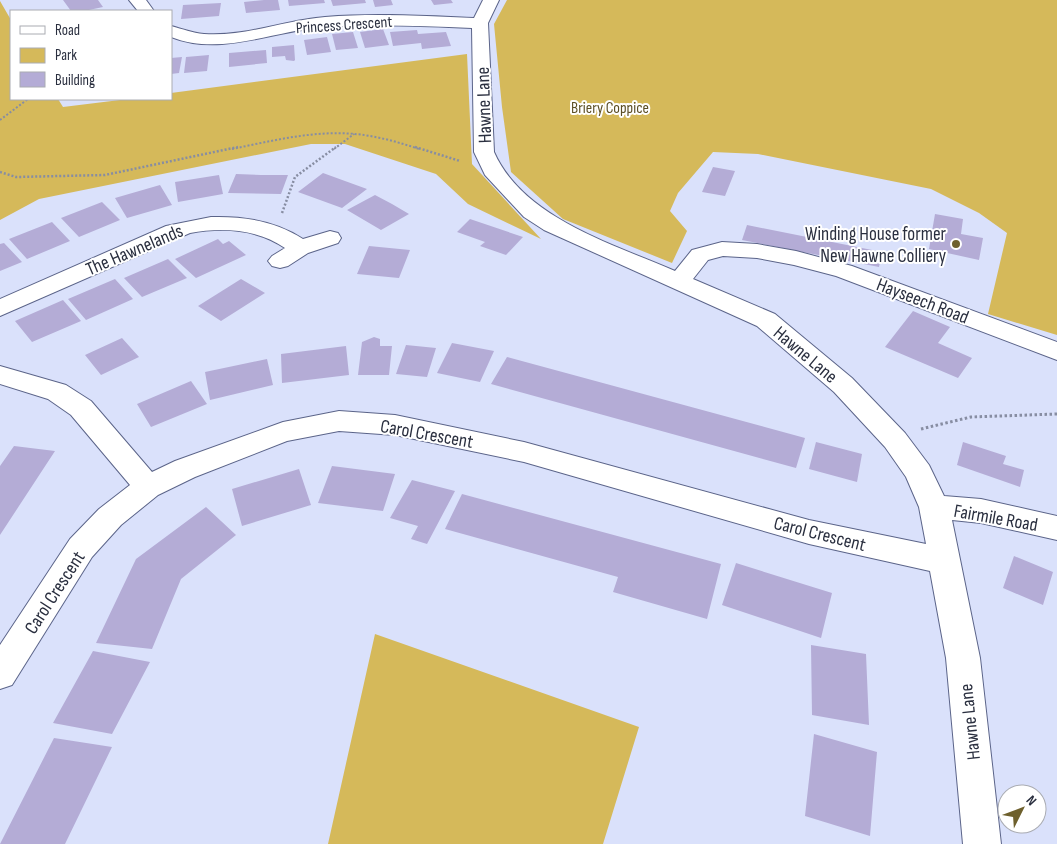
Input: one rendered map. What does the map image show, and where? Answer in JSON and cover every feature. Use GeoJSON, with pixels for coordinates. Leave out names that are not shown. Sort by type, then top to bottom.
{"type":"FeatureCollection","features":[{"type":"Feature","properties":{"kind":"street"},"geometry":{"type":"LineString","coordinates":[[137,0],[145,10]]}},
{"type":"Feature","properties":{"kind":"street","name":"Hawne Lane"},"geometry":{"type":"LineString","coordinates":[[491,0],[480,23],[484,152],[492,171],[532,212],[552,225],[680,280],[766,320],[843,385],[895,440],[919,473],[934,507],[963,658],[982,844]]}},
{"type":"Feature","properties":{"kind":"street","name":"Princess Crescent"},"geometry":{"type":"LineString","coordinates":[[174,34],[199,38],[238,37],[304,24],[382,19],[480,23]]}},
{"type":"Feature","properties":{"kind":"street","name":"The Hawnelands"},"geometry":{"type":"LineString","coordinates":[[0,308],[174,230],[194,224],[217,222],[275,232],[300,248]]}},
{"type":"Feature","properties":{"kind":"street"},"geometry":{"type":"LineString","coordinates":[[280,261],[300,248],[330,238]]}},
{"type":"Feature","properties":{"kind":"street","name":"Hayseech Road"},"geometry":{"type":"LineString","coordinates":[[680,280],[700,255],[722,249],[796,258],[844,270],[1057,351]]}},
{"type":"Feature","properties":{"kind":"street"},"geometry":{"type":"LineString","coordinates":[[0,375],[58,392],[82,408],[148,487]]}},
{"type":"Feature","properties":{"kind":"street","name":"Carol Crescent"},"geometry":{"type":"LineString","coordinates":[[0,674],[81,548],[110,517],[148,487],[185,469],[283,432],[338,421],[395,425],[524,452],[809,532],[944,561]]}},
{"type":"Feature","properties":{"kind":"street","name":"Fairmile Road"},"geometry":{"type":"LineString","coordinates":[[934,507],[980,511],[1057,528]]}},
{"type":"Feature","properties":{"kind":"path"},"geometry":{"type":"LineString","coordinates":[[0,120],[27,100]]}},
{"type":"Feature","properties":{"kind":"path"},"geometry":{"type":"LineString","coordinates":[[0,172],[16,176],[105,175],[259,143],[323,134],[354,134],[394,141],[492,171]]}},
{"type":"Feature","properties":{"kind":"path"},"geometry":{"type":"LineString","coordinates":[[275,232],[295,177],[354,134]]}},
{"type":"Feature","properties":{"kind":"path"},"geometry":{"type":"LineString","coordinates":[[895,440],[942,421],[972,416],[1057,414]]}},
{"type":"Feature","properties":{"kind":"green space","name":"Briery Coppice"},"geometry":{"type":"Polygon","coordinates":[[[507,0],[1057,0],[1057,335],[988,314],[1007,233],[979,213],[931,189],[758,154],[713,152],[678,193],[670,211],[687,231],[672,263],[563,219],[511,172],[502,107],[494,24],[507,0]]]}},
{"type":"Feature","properties":{"kind":"green space"},"geometry":{"type":"Polygon","coordinates":[[[0,1],[10,18],[10,100],[59,100],[63,107],[120,100],[172,100],[172,93],[467,54],[472,164],[541,239],[468,204],[436,174],[345,144],[311,144],[39,199],[0,220],[0,1]]]}},
{"type":"Feature","properties":{"kind":"green space"},"geometry":{"type":"Polygon","coordinates":[[[375,634],[639,727],[603,844],[328,844],[375,634]]]}},
{"type":"Feature","properties":{"kind":"building"},"geometry":{"type":"Polygon","coordinates":[[[63,0],[98,0],[103,7],[89,10],[70,10],[63,0]]]}},
{"type":"Feature","properties":{"kind":"building"},"geometry":{"type":"Polygon","coordinates":[[[278,0],[280,10],[246,13],[244,2],[278,0]]]}},
{"type":"Feature","properties":{"kind":"building"},"geometry":{"type":"Polygon","coordinates":[[[288,0],[324,0],[325,3],[289,6],[288,0]]]}},
{"type":"Feature","properties":{"kind":"building"},"geometry":{"type":"Polygon","coordinates":[[[331,0],[365,0],[366,3],[333,6],[331,0]]]}},
{"type":"Feature","properties":{"kind":"building"},"geometry":{"type":"Polygon","coordinates":[[[373,0],[391,0],[393,5],[375,7],[373,0]]]}},
{"type":"Feature","properties":{"kind":"building"},"geometry":{"type":"Polygon","coordinates":[[[431,0],[451,0],[453,3],[434,5],[431,0]]]}},
{"type":"Feature","properties":{"kind":"building"},"geometry":{"type":"Polygon","coordinates":[[[221,3],[219,16],[181,19],[183,5],[221,3]]]}},
{"type":"Feature","properties":{"kind":"building"},"geometry":{"type":"Polygon","coordinates":[[[383,29],[389,45],[365,48],[360,32],[383,29]]]}},
{"type":"Feature","properties":{"kind":"building"},"geometry":{"type":"Polygon","coordinates":[[[417,30],[418,34],[446,32],[451,46],[422,49],[421,43],[393,46],[390,32],[417,30]]]}},
{"type":"Feature","properties":{"kind":"building"},"geometry":{"type":"Polygon","coordinates":[[[353,32],[358,48],[336,50],[332,34],[353,32]]]}},
{"type":"Feature","properties":{"kind":"building"},"geometry":{"type":"Polygon","coordinates":[[[327,37],[331,52],[307,55],[304,40],[327,37]]]}},
{"type":"Feature","properties":{"kind":"building"},"geometry":{"type":"Polygon","coordinates":[[[294,45],[294,61],[286,60],[285,56],[272,57],[272,47],[294,45]]]}},
{"type":"Feature","properties":{"kind":"building"},"geometry":{"type":"Polygon","coordinates":[[[266,50],[267,63],[229,67],[229,53],[266,50]]]}},
{"type":"Feature","properties":{"kind":"building"},"geometry":{"type":"Polygon","coordinates":[[[209,55],[207,71],[184,73],[186,57],[209,55]]]}},
{"type":"Feature","properties":{"kind":"building"},"geometry":{"type":"Polygon","coordinates":[[[182,57],[179,73],[172,74],[172,58],[182,57]]]}},
{"type":"Feature","properties":{"kind":"building"},"geometry":{"type":"Polygon","coordinates":[[[713,167],[735,171],[725,196],[702,192],[713,167]]]}},
{"type":"Feature","properties":{"kind":"building"},"geometry":{"type":"Polygon","coordinates":[[[323,173],[367,189],[342,208],[298,192],[323,173]]]}},
{"type":"Feature","properties":{"kind":"building"},"geometry":{"type":"Polygon","coordinates":[[[236,174],[288,175],[281,194],[228,193],[236,174]]]}},
{"type":"Feature","properties":{"kind":"building"},"geometry":{"type":"Polygon","coordinates":[[[219,175],[223,194],[178,202],[175,182],[219,175]]]}},
{"type":"Feature","properties":{"kind":"building"},"geometry":{"type":"Polygon","coordinates":[[[160,185],[172,205],[127,218],[115,198],[160,185]]]}},
{"type":"Feature","properties":{"kind":"building"},"geometry":{"type":"Polygon","coordinates":[[[375,195],[409,214],[381,230],[347,210],[375,195]]]}},
{"type":"Feature","properties":{"kind":"building"},"geometry":{"type":"Polygon","coordinates":[[[102,202],[120,220],[79,237],[61,218],[102,202]]]}},
{"type":"Feature","properties":{"kind":"building","name":"Winding House former New Hawne Colliery"},"geometry":{"type":"Polygon","coordinates":[[[935,214],[963,219],[961,234],[983,238],[979,260],[929,249],[935,214]]]}},
{"type":"Feature","properties":{"kind":"building"},"geometry":{"type":"Polygon","coordinates":[[[470,219],[523,237],[506,255],[480,246],[485,242],[457,232],[470,219]]]}},
{"type":"Feature","properties":{"kind":"building"},"geometry":{"type":"Polygon","coordinates":[[[52,222],[70,241],[27,259],[9,239],[52,222]]]}},
{"type":"Feature","properties":{"kind":"building"},"geometry":{"type":"Polygon","coordinates":[[[747,225],[882,252],[879,267],[742,240],[747,225]]]}},
{"type":"Feature","properties":{"kind":"building"},"geometry":{"type":"Polygon","coordinates":[[[218,239],[223,244],[229,241],[246,255],[196,278],[175,259],[218,239]]]}},
{"type":"Feature","properties":{"kind":"building"},"geometry":{"type":"Polygon","coordinates":[[[4,243],[22,262],[0,271],[0,244],[4,243]]]}},
{"type":"Feature","properties":{"kind":"building"},"geometry":{"type":"Polygon","coordinates":[[[369,246],[410,250],[399,278],[357,274],[369,246]]]}},
{"type":"Feature","properties":{"kind":"building"},"geometry":{"type":"Polygon","coordinates":[[[168,259],[187,278],[142,297],[124,278],[168,259]]]}},
{"type":"Feature","properties":{"kind":"building"},"geometry":{"type":"Polygon","coordinates":[[[115,279],[133,299],[86,320],[68,299],[115,279]]]}},
{"type":"Feature","properties":{"kind":"building"},"geometry":{"type":"Polygon","coordinates":[[[241,279],[265,293],[221,321],[198,306],[241,279]]]}},
{"type":"Feature","properties":{"kind":"building"},"geometry":{"type":"Polygon","coordinates":[[[63,300],[81,321],[32,342],[15,321],[63,300]]]}},
{"type":"Feature","properties":{"kind":"building"},"geometry":{"type":"Polygon","coordinates":[[[913,311],[950,327],[938,343],[972,358],[958,378],[885,347],[913,311]]]}},
{"type":"Feature","properties":{"kind":"building"},"geometry":{"type":"Polygon","coordinates":[[[374,337],[380,339],[380,346],[392,346],[389,375],[358,375],[362,342],[374,337]]]}},
{"type":"Feature","properties":{"kind":"building"},"geometry":{"type":"Polygon","coordinates":[[[122,338],[139,357],[101,375],[85,355],[122,338]]]}},
{"type":"Feature","properties":{"kind":"building"},"geometry":{"type":"Polygon","coordinates":[[[452,343],[494,351],[480,382],[437,373],[452,343]]]}},
{"type":"Feature","properties":{"kind":"building"},"geometry":{"type":"Polygon","coordinates":[[[406,345],[436,348],[427,377],[396,374],[406,345]]]}},
{"type":"Feature","properties":{"kind":"building"},"geometry":{"type":"Polygon","coordinates":[[[346,346],[349,375],[282,383],[281,354],[346,346]]]}},
{"type":"Feature","properties":{"kind":"building"},"geometry":{"type":"Polygon","coordinates":[[[507,357],[805,438],[796,468],[491,384],[507,357]]]}},
{"type":"Feature","properties":{"kind":"building"},"geometry":{"type":"Polygon","coordinates":[[[267,359],[273,385],[210,400],[205,372],[267,359]]]}},
{"type":"Feature","properties":{"kind":"building"},"geometry":{"type":"Polygon","coordinates":[[[191,381],[207,404],[151,427],[137,404],[191,381]]]}},
{"type":"Feature","properties":{"kind":"building"},"geometry":{"type":"Polygon","coordinates":[[[816,442],[862,454],[857,482],[809,469],[816,442]]]}},
{"type":"Feature","properties":{"kind":"building"},"geometry":{"type":"Polygon","coordinates":[[[963,442],[1006,456],[1003,464],[1024,470],[1020,487],[957,465],[963,442]]]}},
{"type":"Feature","properties":{"kind":"building"},"geometry":{"type":"Polygon","coordinates":[[[14,446],[55,451],[0,535],[0,466],[14,446]]]}},
{"type":"Feature","properties":{"kind":"building"},"geometry":{"type":"Polygon","coordinates":[[[332,466],[395,474],[383,511],[318,503],[332,466]]]}},
{"type":"Feature","properties":{"kind":"building"},"geometry":{"type":"Polygon","coordinates":[[[299,469],[311,505],[242,526],[232,489],[299,469]]]}},
{"type":"Feature","properties":{"kind":"building"},"geometry":{"type":"Polygon","coordinates":[[[412,480],[455,491],[427,544],[411,539],[418,526],[390,518],[412,480]]]}},
{"type":"Feature","properties":{"kind":"building"},"geometry":{"type":"Polygon","coordinates":[[[462,494],[721,564],[707,619],[613,592],[618,577],[445,529],[462,494]]]}},
{"type":"Feature","properties":{"kind":"building"},"geometry":{"type":"Polygon","coordinates":[[[206,507],[236,535],[181,579],[152,649],[96,643],[136,559],[206,507]]]}},
{"type":"Feature","properties":{"kind":"building"},"geometry":{"type":"Polygon","coordinates":[[[1014,556],[1053,572],[1043,605],[1003,588],[1014,556]]]}},
{"type":"Feature","properties":{"kind":"building"},"geometry":{"type":"Polygon","coordinates":[[[736,563],[832,593],[821,638],[722,605],[736,563]]]}},
{"type":"Feature","properties":{"kind":"building"},"geometry":{"type":"Polygon","coordinates":[[[811,645],[866,654],[869,725],[812,715],[811,645]]]}},
{"type":"Feature","properties":{"kind":"building"},"geometry":{"type":"Polygon","coordinates":[[[93,651],[150,662],[112,734],[53,723],[93,651]]]}},
{"type":"Feature","properties":{"kind":"building"},"geometry":{"type":"Polygon","coordinates":[[[814,734],[877,752],[870,836],[805,816],[814,734]]]}},
{"type":"Feature","properties":{"kind":"building"},"geometry":{"type":"Polygon","coordinates":[[[54,738],[112,747],[65,844],[0,844],[54,738]]]}},
{"type":"Feature","properties":{"kind":"place","name":"Winding House former New Hawne Colliery"},"geometry":{"type":"Point","coordinates":[956,244]}}]}
